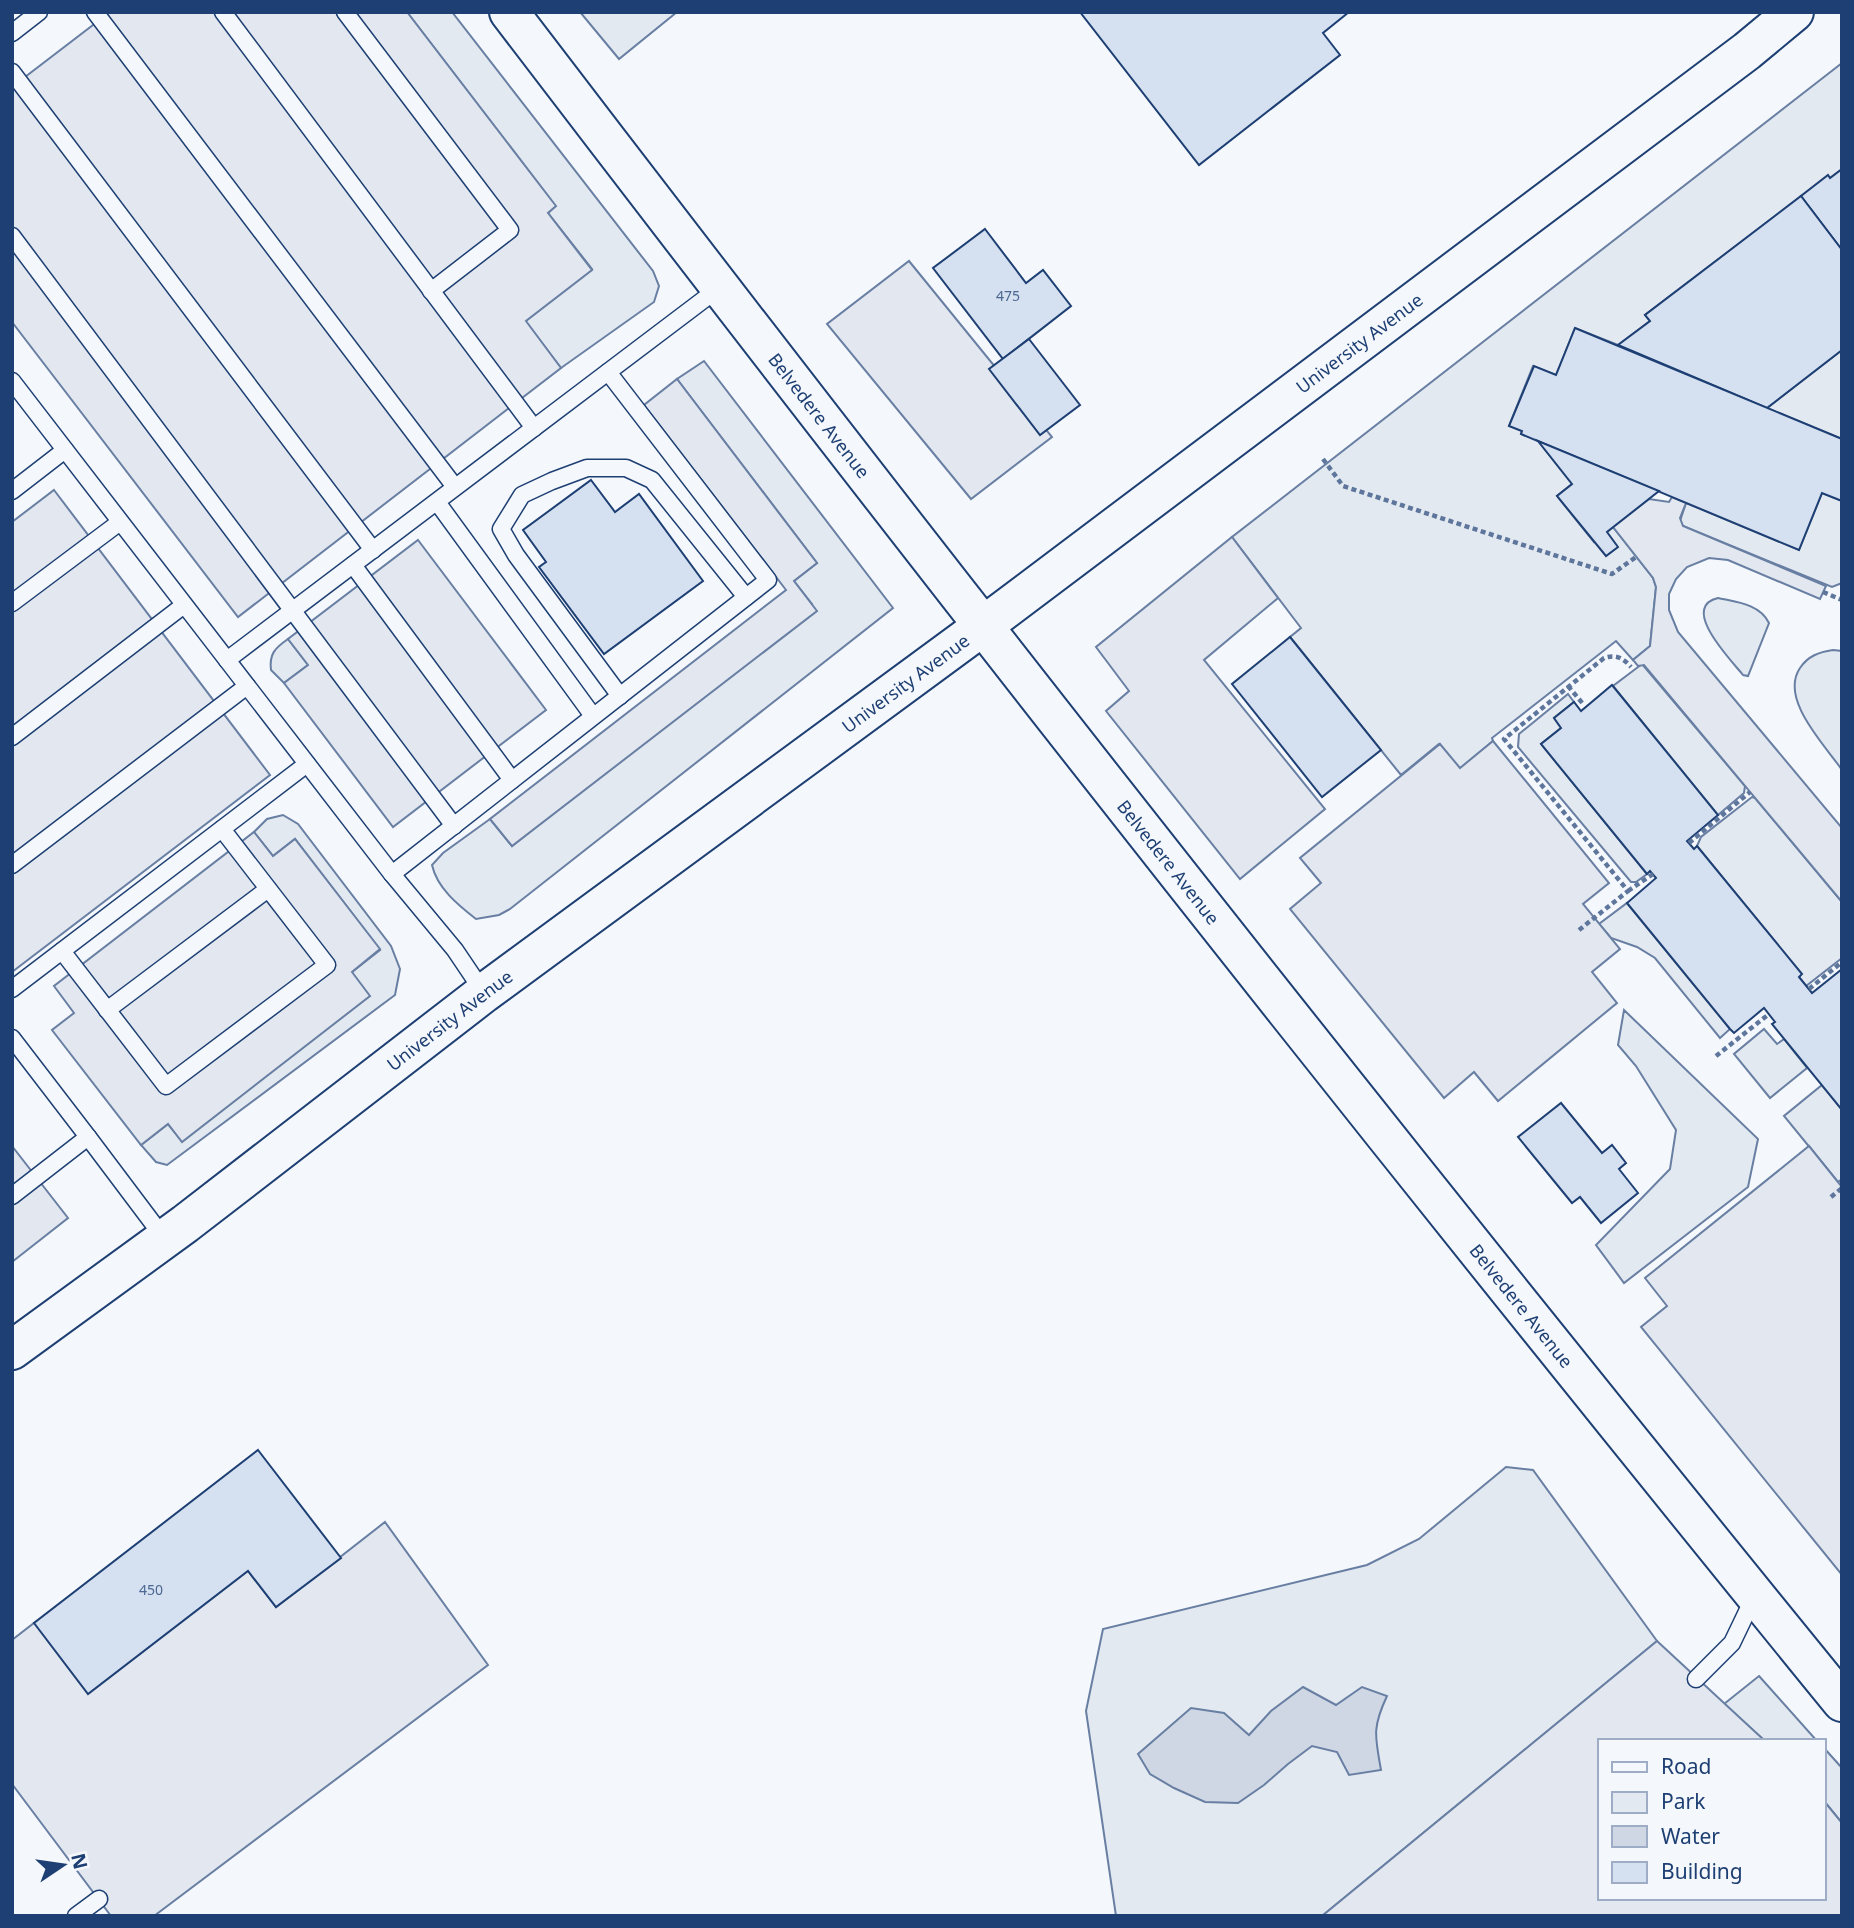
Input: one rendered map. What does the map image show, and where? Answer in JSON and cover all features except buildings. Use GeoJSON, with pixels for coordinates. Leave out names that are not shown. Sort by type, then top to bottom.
{"type":"FeatureCollection","features":[{"type":"Feature","properties":{"kind":"main road","name":"Belvedere Avenue"},"geometry":{"type":"LineString","coordinates":[[509,12],[719,288],[1247,961],[1842,1702]]}},
{"type":"Feature","properties":{"kind":"main road","name":"University Avenue"},"geometry":{"type":"LineString","coordinates":[[12,1350],[164,1238],[484,993],[983,626],[1747,51],[1794,12]]}},
{"type":"Feature","properties":{"kind":"lane"},"geometry":{"type":"LineString","coordinates":[[12,33],[39,12]]}},
{"type":"Feature","properties":{"kind":"lane"},"geometry":{"type":"LineString","coordinates":[[95,12],[455,488]]}},
{"type":"Feature","properties":{"kind":"lane"},"geometry":{"type":"LineString","coordinates":[[223,12],[534,428]]}},
{"type":"Feature","properties":{"kind":"lane"},"geometry":{"type":"LineString","coordinates":[[345,12],[510,230],[431,291]]}},
{"type":"Feature","properties":{"kind":"lane"},"geometry":{"type":"LineString","coordinates":[[12,72],[373,550]]}},
{"type":"Feature","properties":{"kind":"lane"},"geometry":{"type":"LineString","coordinates":[[12,236],[454,826]]}},
{"type":"Feature","properties":{"kind":"lane"},"geometry":{"type":"LineString","coordinates":[[227,660],[719,288]]}},
{"type":"Feature","properties":{"kind":"lane"},"geometry":{"type":"LineString","coordinates":[[392,874],[768,580],[608,372]]}},
{"type":"Feature","properties":{"kind":"lane"},"geometry":{"type":"LineString","coordinates":[[12,381],[392,874],[455,950],[484,993]]}},
{"type":"Feature","properties":{"kind":"lane"},"geometry":{"type":"LineString","coordinates":[[12,491],[65,450]]}},
{"type":"Feature","properties":{"kind":"lane"},"geometry":{"type":"LineString","coordinates":[[620,696],[516,555],[501,528],[522,495],[587,468],[626,468],[652,480],[746,597]]}},
{"type":"Feature","properties":{"kind":"lane"},"geometry":{"type":"LineString","coordinates":[[436,502],[593,716]]}},
{"type":"Feature","properties":{"kind":"lane"},"geometry":{"type":"LineString","coordinates":[[12,603],[120,522]]}},
{"type":"Feature","properties":{"kind":"lane"},"geometry":{"type":"LineString","coordinates":[[353,565],[512,780]]}},
{"type":"Feature","properties":{"kind":"lane"},"geometry":{"type":"LineString","coordinates":[[12,737],[184,605]]}},
{"type":"Feature","properties":{"kind":"lane"},"geometry":{"type":"LineString","coordinates":[[12,864],[247,685]]}},
{"type":"Feature","properties":{"kind":"lane"},"geometry":{"type":"LineString","coordinates":[[12,989],[307,764]]}},
{"type":"Feature","properties":{"kind":"lane"},"geometry":{"type":"LineString","coordinates":[[62,951],[166,1086],[327,965],[222,829]]}},
{"type":"Feature","properties":{"kind":"lane"},"geometry":{"type":"LineString","coordinates":[[107,1010],[268,889]]}},
{"type":"Feature","properties":{"kind":"lane"},"geometry":{"type":"LineString","coordinates":[[12,1038],[164,1238]]}},
{"type":"Feature","properties":{"kind":"lane"},"geometry":{"type":"LineString","coordinates":[[12,1196],[88,1137]]}},
{"type":"Feature","properties":{"kind":"lane"},"geometry":{"type":"LineString","coordinates":[[1696,1679],[1732,1643],[1755,1595]]}},
{"type":"Feature","properties":{"kind":"lane"},"geometry":{"type":"LineString","coordinates":[[76,1916],[99,1899]]}},
{"type":"Feature","properties":{"kind":"path"},"geometry":{"type":"LineString","coordinates":[[1323,459],[1343,486],[1612,574],[1636,556]]}},
{"type":"Feature","properties":{"kind":"path"},"geometry":{"type":"LineString","coordinates":[[1823,592],[1842,600]]}},
{"type":"Feature","properties":{"kind":"path"},"geometry":{"type":"LineString","coordinates":[[1628,891],[1504,739],[1596,663],[1612,655],[1625,660],[1631,667]]}},
{"type":"Feature","properties":{"kind":"path"},"geometry":{"type":"LineString","coordinates":[[1568,686],[1584,705]]}},
{"type":"Feature","properties":{"kind":"path"},"geometry":{"type":"LineString","coordinates":[[1689,843],[1750,792]]}},
{"type":"Feature","properties":{"kind":"path"},"geometry":{"type":"LineString","coordinates":[[1579,930],[1653,874]]}},
{"type":"Feature","properties":{"kind":"path"},"geometry":{"type":"LineString","coordinates":[[1809,989],[1842,962]]}},
{"type":"Feature","properties":{"kind":"path"},"geometry":{"type":"LineString","coordinates":[[1716,1056],[1769,1014]]}},
{"type":"Feature","properties":{"kind":"path"},"geometry":{"type":"LineString","coordinates":[[1831,1197],[1842,1188]]}},
{"type":"Feature","properties":{"kind":"green space"},"geometry":{"type":"Polygon","coordinates":[[[407,12],[452,12],[653,271],[659,286],[654,302],[561,368],[525,321],[592,269],[548,213],[555,206],[407,12]]]}},
{"type":"Feature","properties":{"kind":"green space"},"geometry":{"type":"Polygon","coordinates":[[[580,12],[677,12],[619,59],[580,12]]]}},
{"type":"Feature","properties":{"kind":"green space"},"geometry":{"type":"Polygon","coordinates":[[[1842,63],[1842,169],[1830,178],[1828,176],[1645,315],[1650,321],[1618,345],[1575,328],[1556,375],[1533,366],[1509,426],[1538,441],[1572,484],[1557,496],[1594,542],[1613,527],[1653,578],[1656,587],[1650,646],[1633,660],[1616,641],[1492,738],[1493,741],[1460,769],[1439,744],[1401,775],[1290,637],[1301,628],[1232,537],[1842,63]]]}},
{"type":"Feature","properties":{"kind":"green space"},"geometry":{"type":"Polygon","coordinates":[[[1842,350],[1842,439],[1767,408],[1842,350]]]}},
{"type":"Feature","properties":{"kind":"green space"},"geometry":{"type":"Polygon","coordinates":[[[704,361],[893,608],[510,909],[499,915],[476,919],[455,902],[438,881],[432,865],[443,853],[490,819],[512,846],[812,604],[794,581],[817,563],[677,379],[704,361]]]}},
{"type":"Feature","properties":{"kind":"green space"},"geometry":{"type":"Polygon","coordinates":[[[1822,493],[1842,501],[1842,583],[1832,587],[1683,526],[1680,521],[1686,503],[1799,550],[1822,493]]]}},
{"type":"Feature","properties":{"kind":"green space"},"geometry":{"type":"Polygon","coordinates":[[[1718,598],[1754,608],[1769,623],[1748,676],[1743,675],[1729,658],[1711,634],[1706,622],[1704,612],[1707,603],[1718,598]]]}},
{"type":"Feature","properties":{"kind":"green space"},"geometry":{"type":"Polygon","coordinates":[[[288,639],[308,665],[284,683],[271,670],[271,660],[276,649],[288,639]]]}},
{"type":"Feature","properties":{"kind":"green space"},"geometry":{"type":"Polygon","coordinates":[[[1833,650],[1842,651],[1842,770],[1807,721],[1795,694],[1795,680],[1803,664],[1814,655],[1833,650]]]}},
{"type":"Feature","properties":{"kind":"green space"},"geometry":{"type":"Polygon","coordinates":[[[1642,664],[1745,786],[1744,793],[1718,815],[1613,686],[1642,664]]]}},
{"type":"Feature","properties":{"kind":"green space"},"geometry":{"type":"Polygon","coordinates":[[[1568,694],[1574,702],[1554,718],[1561,728],[1541,744],[1647,874],[1636,882],[1631,882],[1518,747],[1519,734],[1568,694]]]}},
{"type":"Feature","properties":{"kind":"green space"},"geometry":{"type":"Polygon","coordinates":[[[1752,797],[1842,902],[1842,958],[1806,986],[1799,977],[1801,974],[1697,846],[1701,837],[1752,797]]]}},
{"type":"Feature","properties":{"kind":"green space"},"geometry":{"type":"Polygon","coordinates":[[[283,815],[298,824],[391,946],[400,969],[395,995],[167,1165],[156,1162],[141,1145],[168,1124],[182,1141],[352,972],[380,950],[295,839],[273,856],[254,832],[267,819],[283,815]]]}},
{"type":"Feature","properties":{"kind":"green space"},"geometry":{"type":"Polygon","coordinates":[[[1627,903],[1730,1029],[1720,1038],[1655,958],[1637,947],[1611,938],[1599,924],[1627,903]]]}},
{"type":"Feature","properties":{"kind":"green space"},"geometry":{"type":"Polygon","coordinates":[[[1624,1010],[1758,1139],[1748,1187],[1624,1283],[1596,1245],[1670,1169],[1676,1130],[1636,1066],[1618,1045],[1624,1010]]]}},
{"type":"Feature","properties":{"kind":"green space"},"geometry":{"type":"Polygon","coordinates":[[[1764,1029],[1777,1044],[1784,1039],[1807,1068],[1770,1098],[1734,1054],[1764,1029]]]}},
{"type":"Feature","properties":{"kind":"green space"},"geometry":{"type":"Polygon","coordinates":[[[1822,1085],[1842,1110],[1842,1179],[1838,1182],[1784,1116],[1822,1085]]]}},
{"type":"Feature","properties":{"kind":"green space"},"geometry":{"type":"Polygon","coordinates":[[[1506,1467],[1533,1470],[1657,1641],[1322,1916],[1116,1916],[1086,1711],[1103,1629],[1367,1565],[1419,1539],[1506,1467]]]}},
{"type":"Feature","properties":{"kind":"green space"},"geometry":{"type":"Polygon","coordinates":[[[1759,1676],[1815,1739],[1763,1739],[1724,1704],[1759,1676]]]}},
{"type":"Feature","properties":{"kind":"green space"},"geometry":{"type":"Polygon","coordinates":[[[1826,1750],[1842,1768],[1842,1823],[1826,1803],[1826,1750]]]}},
{"type":"Feature","properties":{"kind":"shaded area"},"geometry":{"type":"Polygon","coordinates":[[[110,12],[407,12],[556,206],[548,213],[592,270],[526,321],[561,368],[238,617],[12,322],[12,87],[110,12]]]}},
{"type":"Feature","properties":{"kind":"shaded area"},"geometry":{"type":"Polygon","coordinates":[[[909,261],[1052,437],[971,499],[827,324],[909,261]]]}},
{"type":"Feature","properties":{"kind":"shaded area"},"geometry":{"type":"Polygon","coordinates":[[[677,379],[817,563],[794,581],[817,611],[512,846],[490,819],[786,590],[644,405],[677,379]]]}},
{"type":"Feature","properties":{"kind":"shaded area"},"geometry":{"type":"Polygon","coordinates":[[[54,490],[270,775],[12,972],[12,522],[54,490]]]}},
{"type":"Feature","properties":{"kind":"shaded area"},"geometry":{"type":"Polygon","coordinates":[[[1672,497],[1686,503],[1680,518],[1683,526],[1826,586],[1820,599],[1728,560],[1709,558],[1687,567],[1676,579],[1669,594],[1669,610],[1678,632],[1842,828],[1842,902],[1644,665],[1638,666],[1633,660],[1650,646],[1656,587],[1653,578],[1613,527],[1649,499],[1669,502],[1672,497]]]}},
{"type":"Feature","properties":{"kind":"shaded area"},"geometry":{"type":"Polygon","coordinates":[[[1232,537],[1278,598],[1204,660],[1325,809],[1240,879],[1106,711],[1129,691],[1096,647],[1232,537]]]}},
{"type":"Feature","properties":{"kind":"shaded area"},"geometry":{"type":"Polygon","coordinates":[[[418,540],[546,710],[393,827],[284,683],[308,665],[288,639],[418,540]]]}},
{"type":"Feature","properties":{"kind":"shaded area"},"geometry":{"type":"Polygon","coordinates":[[[1493,741],[1609,883],[1583,904],[1620,949],[1592,972],[1617,1003],[1498,1101],[1474,1072],[1444,1098],[1290,909],[1321,883],[1300,858],[1440,744],[1460,768],[1493,741]]]}},
{"type":"Feature","properties":{"kind":"shaded area"},"geometry":{"type":"Polygon","coordinates":[[[254,832],[273,856],[295,839],[380,949],[352,972],[370,996],[182,1142],[168,1124],[141,1145],[52,1030],[74,1013],[54,986],[254,832]]]}},
{"type":"Feature","properties":{"kind":"shaded area"},"geometry":{"type":"Polygon","coordinates":[[[12,1146],[68,1218],[12,1262],[12,1146]]]}},
{"type":"Feature","properties":{"kind":"shaded area"},"geometry":{"type":"Polygon","coordinates":[[[1809,1146],[1842,1187],[1842,1575],[1641,1327],[1667,1306],[1645,1278],[1809,1146]]]}},
{"type":"Feature","properties":{"kind":"shaded area"},"geometry":{"type":"Polygon","coordinates":[[[385,1522],[488,1665],[154,1916],[111,1916],[12,1784],[12,1640],[34,1623],[248,1571],[276,1607],[385,1522]]]}},
{"type":"Feature","properties":{"kind":"shaded area"},"geometry":{"type":"Polygon","coordinates":[[[1657,1641],[1763,1739],[1598,1739],[1598,1900],[1826,1900],[1826,1803],[1842,1823],[1842,1916],[1322,1916],[1657,1641]]]}},
{"type":"Feature","properties":{"kind":"water"},"geometry":{"type":"Polygon","coordinates":[[[1303,1687],[1336,1705],[1362,1687],[1387,1696],[1376,1732],[1381,1770],[1349,1775],[1337,1752],[1312,1746],[1238,1803],[1205,1802],[1150,1774],[1138,1754],[1191,1708],[1224,1713],[1249,1735],[1271,1711],[1303,1687]]]}}]}
